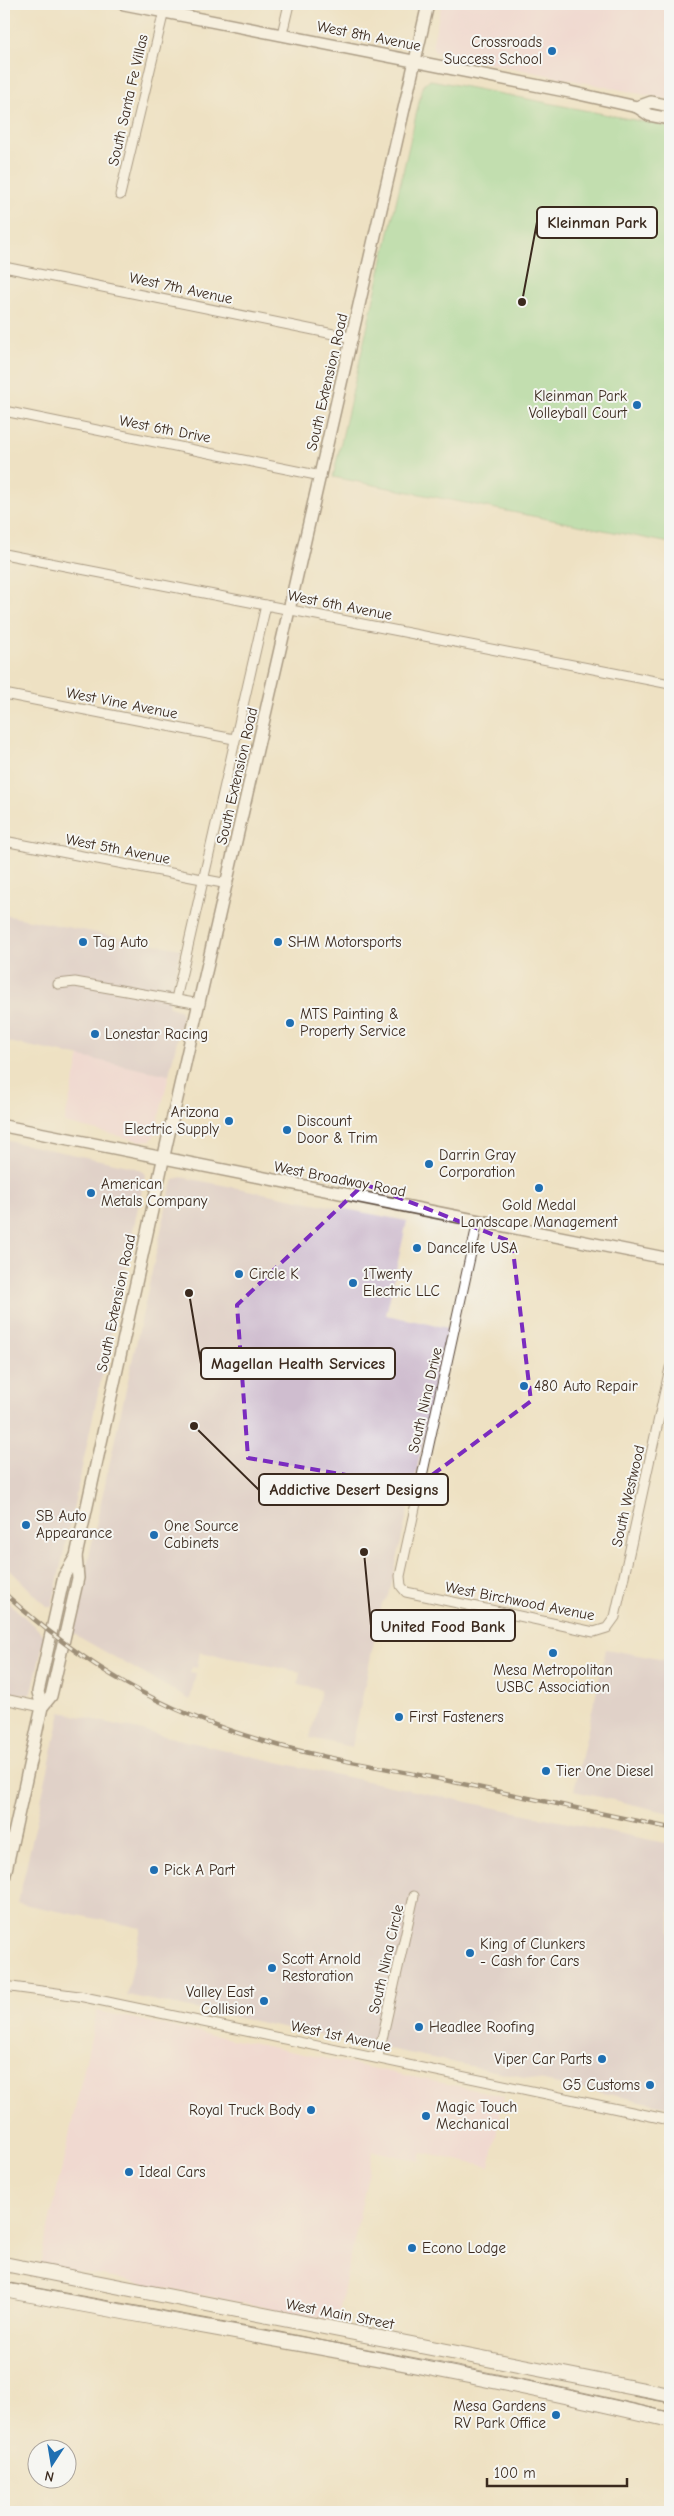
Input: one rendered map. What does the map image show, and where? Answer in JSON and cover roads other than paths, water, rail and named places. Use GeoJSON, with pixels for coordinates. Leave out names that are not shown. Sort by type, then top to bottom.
{"type":"FeatureCollection","features":[{"type":"Feature","properties":{"kind":"main road","name":"West Main Street"},"geometry":{"type":"LineString","coordinates":[[4,2264],[670,2395]]}},
{"type":"Feature","properties":{"kind":"main road"},"geometry":{"type":"LineString","coordinates":[[4,2290],[463,2375],[670,2420]]}},
{"type":"Feature","properties":{"kind":"street","name":"West 8th Avenue"},"geometry":{"type":"LineString","coordinates":[[124,4],[415,60],[637,107],[649,115],[670,120]]}},
{"type":"Feature","properties":{"kind":"street"},"geometry":{"type":"LineString","coordinates":[[282,34],[289,4]]}},
{"type":"Feature","properties":{"kind":"street","name":"South Extension Road"},"geometry":{"type":"LineString","coordinates":[[4,1879],[8,1845],[42,1707],[51,1696],[78,1578],[76,1556],[163,1159],[228,884],[428,4]]}},
{"type":"Feature","properties":{"kind":"street","name":"South Santa Fe Villas"},"geometry":{"type":"LineString","coordinates":[[120,195],[164,11]]}},
{"type":"Feature","properties":{"kind":"street","name":"West 8th Avenue"},"geometry":{"type":"LineString","coordinates":[[637,107],[650,102],[670,106]]}},
{"type":"Feature","properties":{"kind":"street","name":"West 7th Avenue"},"geometry":{"type":"LineString","coordinates":[[4,267],[353,338]]}},
{"type":"Feature","properties":{"kind":"street","name":"West 6th Drive"},"geometry":{"type":"LineString","coordinates":[[4,412],[321,476]]}},
{"type":"Feature","properties":{"kind":"street","name":"West 6th Avenue"},"geometry":{"type":"LineString","coordinates":[[4,554],[670,684]]}},
{"type":"Feature","properties":{"kind":"street","name":"South Extension Road"},"geometry":{"type":"LineString","coordinates":[[176,999],[266,605]]}},
{"type":"Feature","properties":{"kind":"street","name":"West Vine Avenue"},"geometry":{"type":"LineString","coordinates":[[4,694],[234,739]]}},
{"type":"Feature","properties":{"kind":"street","name":"West 5th Avenue"},"geometry":{"type":"LineString","coordinates":[[4,841],[228,884]]}},
{"type":"Feature","properties":{"kind":"street"},"geometry":{"type":"LineString","coordinates":[[58,984],[75,982],[200,1004]]}},
{"type":"Feature","properties":{"kind":"street","name":"West Broadway Road"},"geometry":{"type":"LineString","coordinates":[[4,1126],[670,1259]]}},
{"type":"Feature","properties":{"kind":"street","name":"South Nina Drive"},"geometry":{"type":"LineString","coordinates":[[400,1586],[400,1576],[478,1221]]}},
{"type":"Feature","properties":{"kind":"street","name":"South Westwood"},"geometry":{"type":"LineString","coordinates":[[607,1628],[615,1617],[670,1368]]}},
{"type":"Feature","properties":{"kind":"street","name":"West Birchwood Avenue"},"geometry":{"type":"LineString","coordinates":[[400,1586],[406,1592],[594,1632],[607,1628]]}},
{"type":"Feature","properties":{"kind":"street"},"geometry":{"type":"LineString","coordinates":[[4,1700],[42,1707]]}},
{"type":"Feature","properties":{"kind":"street","name":"South Nina Circle"},"geometry":{"type":"LineString","coordinates":[[378,2058],[414,1896]]}},
{"type":"Feature","properties":{"kind":"street","name":"West 1st Avenue"},"geometry":{"type":"LineString","coordinates":[[4,1986],[80,1996],[378,2058],[505,2087],[670,2120]]}},
{"type":"Feature","properties":{"kind":"tram line"},"geometry":{"type":"LineString","coordinates":[[4,2282],[264,2329],[533,2382],[670,2412]]}},
{"type":"Feature","properties":{"kind":"tram line"},"geometry":{"type":"LineString","coordinates":[[633,2396],[670,2403]]}},
{"type":"Feature","properties":{"kind":"railway"},"geometry":{"type":"LineString","coordinates":[[4,1593],[64,1643],[126,1684],[159,1701],[229,1730],[287,1748],[670,1828]]}},
{"type":"Feature","properties":{"kind":"place","name":"Crossroads Success School"},"geometry":{"type":"Point","coordinates":[552,51]}},
{"type":"Feature","properties":{"kind":"place","name":"Kleinman Park"},"geometry":{"type":"Point","coordinates":[522,302]}},
{"type":"Feature","properties":{"kind":"place","name":"Kleinman Park Volleyball Court"},"geometry":{"type":"Point","coordinates":[637,405]}},
{"type":"Feature","properties":{"kind":"place","name":"Tag Auto"},"geometry":{"type":"Point","coordinates":[83,942]}},
{"type":"Feature","properties":{"kind":"place","name":"SHM Motorsports"},"geometry":{"type":"Point","coordinates":[278,942]}},
{"type":"Feature","properties":{"kind":"place","name":"MTS Painting & Property Service"},"geometry":{"type":"Point","coordinates":[290,1023]}},
{"type":"Feature","properties":{"kind":"place","name":"Lonestar Racing"},"geometry":{"type":"Point","coordinates":[95,1034]}},
{"type":"Feature","properties":{"kind":"place","name":"Arizona Electric Supply"},"geometry":{"type":"Point","coordinates":[229,1121]}},
{"type":"Feature","properties":{"kind":"place","name":"Discount Door & Trim"},"geometry":{"type":"Point","coordinates":[287,1130]}},
{"type":"Feature","properties":{"kind":"place","name":"Darrin Gray Corporation"},"geometry":{"type":"Point","coordinates":[429,1164]}},
{"type":"Feature","properties":{"kind":"place","name":"Gold Medal Landscape Management"},"geometry":{"type":"Point","coordinates":[539,1188]}},
{"type":"Feature","properties":{"kind":"place","name":"American Metals Company"},"geometry":{"type":"Point","coordinates":[91,1193]}},
{"type":"Feature","properties":{"kind":"place","name":"Dancelife USA"},"geometry":{"type":"Point","coordinates":[417,1248]}},
{"type":"Feature","properties":{"kind":"place","name":"Circle K"},"geometry":{"type":"Point","coordinates":[239,1274]}},
{"type":"Feature","properties":{"kind":"place","name":"1Twenty Electric LLC"},"geometry":{"type":"Point","coordinates":[353,1283]}},
{"type":"Feature","properties":{"kind":"place","name":"Magellan Health Services"},"geometry":{"type":"Point","coordinates":[189,1293]}},
{"type":"Feature","properties":{"kind":"place","name":"480 Auto Repair"},"geometry":{"type":"Point","coordinates":[524,1386]}},
{"type":"Feature","properties":{"kind":"place","name":"Addictive Desert Designs"},"geometry":{"type":"Point","coordinates":[194,1426]}},
{"type":"Feature","properties":{"kind":"place","name":"SB Auto Appearance"},"geometry":{"type":"Point","coordinates":[26,1525]}},
{"type":"Feature","properties":{"kind":"place","name":"One Source Cabinets"},"geometry":{"type":"Point","coordinates":[154,1535]}},
{"type":"Feature","properties":{"kind":"place","name":"United Food Bank"},"geometry":{"type":"Point","coordinates":[364,1552]}},
{"type":"Feature","properties":{"kind":"place","name":"Mesa Metropolitan USBC Association"},"geometry":{"type":"Point","coordinates":[553,1653]}},
{"type":"Feature","properties":{"kind":"place","name":"First Fasteners"},"geometry":{"type":"Point","coordinates":[399,1717]}},
{"type":"Feature","properties":{"kind":"place","name":"Tier One Diesel"},"geometry":{"type":"Point","coordinates":[546,1771]}},
{"type":"Feature","properties":{"kind":"place","name":"Pick A Part"},"geometry":{"type":"Point","coordinates":[154,1870]}},
{"type":"Feature","properties":{"kind":"place","name":"King of Clunkers - Cash for Cars"},"geometry":{"type":"Point","coordinates":[470,1953]}},
{"type":"Feature","properties":{"kind":"place","name":"Scott Arnold Restoration"},"geometry":{"type":"Point","coordinates":[272,1968]}},
{"type":"Feature","properties":{"kind":"place","name":"Valley East Collision"},"geometry":{"type":"Point","coordinates":[264,2001]}},
{"type":"Feature","properties":{"kind":"place","name":"Headlee Roofing"},"geometry":{"type":"Point","coordinates":[419,2027]}},
{"type":"Feature","properties":{"kind":"place","name":"Viper Car Parts"},"geometry":{"type":"Point","coordinates":[602,2059]}},
{"type":"Feature","properties":{"kind":"place","name":"G5 Customs"},"geometry":{"type":"Point","coordinates":[650,2085]}},
{"type":"Feature","properties":{"kind":"place","name":"Royal Truck Body"},"geometry":{"type":"Point","coordinates":[311,2110]}},
{"type":"Feature","properties":{"kind":"place","name":"Magic Touch Mechanical"},"geometry":{"type":"Point","coordinates":[426,2116]}},
{"type":"Feature","properties":{"kind":"place","name":"Ideal Cars"},"geometry":{"type":"Point","coordinates":[129,2172]}},
{"type":"Feature","properties":{"kind":"place","name":"Econo Lodge"},"geometry":{"type":"Point","coordinates":[412,2248]}},
{"type":"Feature","properties":{"kind":"place","name":"Mesa Gardens RV Park Office"},"geometry":{"type":"Point","coordinates":[556,2415]}}]}
